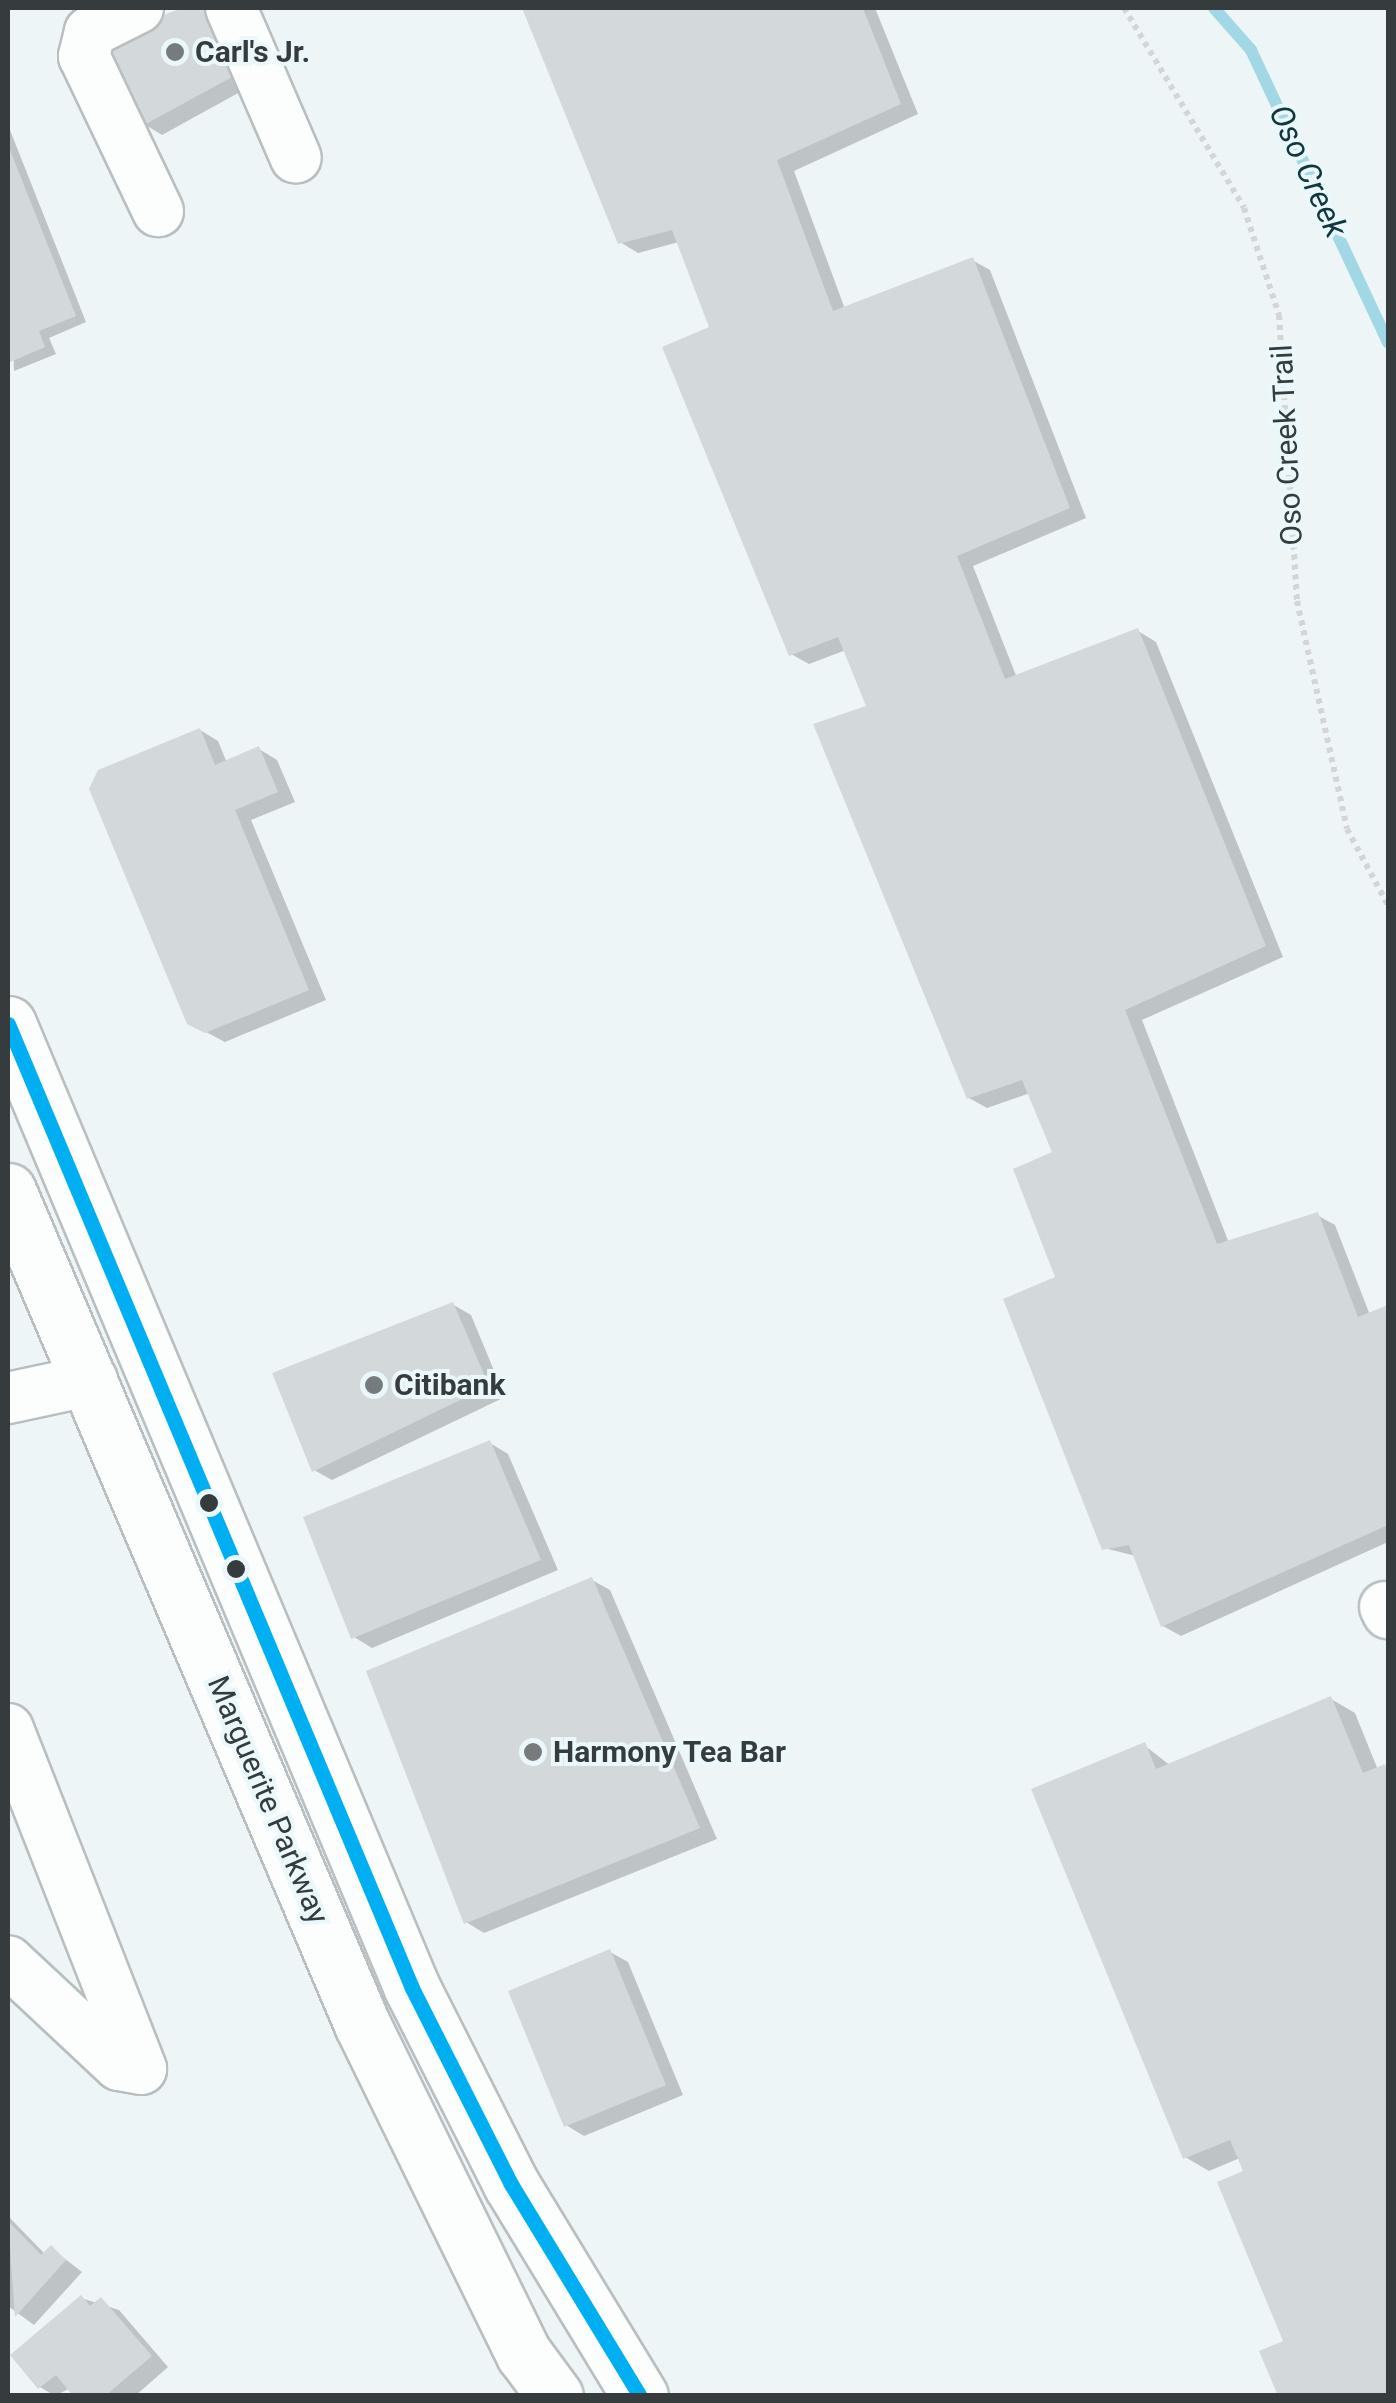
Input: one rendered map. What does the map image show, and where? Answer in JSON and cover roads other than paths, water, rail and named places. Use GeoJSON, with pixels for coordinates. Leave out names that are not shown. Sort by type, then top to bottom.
{"type":"FeatureCollection","features":[{"type":"Feature","properties":{"kind":"main road","name":"Marguerite Parkway"},"geometry":{"type":"LineString","coordinates":[[8,1024],[412,1988],[511,2184],[640,2396]]}},
{"type":"Feature","properties":{"kind":"main road","name":"Marguerite Parkway"},"geometry":{"type":"LineString","coordinates":[[8,1191],[92,1380],[362,2024],[524,2354],[555,2396]]}},
{"type":"Feature","properties":{"kind":"lane"},"geometry":{"type":"LineString","coordinates":[[138,8],[90,32],[84,56],[158,210]]}},
{"type":"Feature","properties":{"kind":"lane"},"geometry":{"type":"LineString","coordinates":[[231,8],[296,158]]}},
{"type":"Feature","properties":{"kind":"lane"},"geometry":{"type":"LineString","coordinates":[[8,1398],[92,1380]]}},
{"type":"Feature","properties":{"kind":"lane"},"geometry":{"type":"LineString","coordinates":[[8,1730],[141,2069],[119,2065],[8,1961]]}},
{"type":"Feature","properties":{"kind":"waterway","name":"Oso Creek"},"geometry":{"type":"LineString","coordinates":[[1214,8],[1251,50],[1388,343]]}},
{"type":"Feature","properties":{"kind":"place","name":"Carl's Jr."},"geometry":{"type":"Point","coordinates":[175,52]}},
{"type":"Feature","properties":{"kind":"place","name":"Citibank"},"geometry":{"type":"Point","coordinates":[374,1385]}},
{"type":"Feature","properties":{"kind":"place","name":"Harmony Tea Bar"},"geometry":{"type":"Point","coordinates":[533,1752]}}]}
